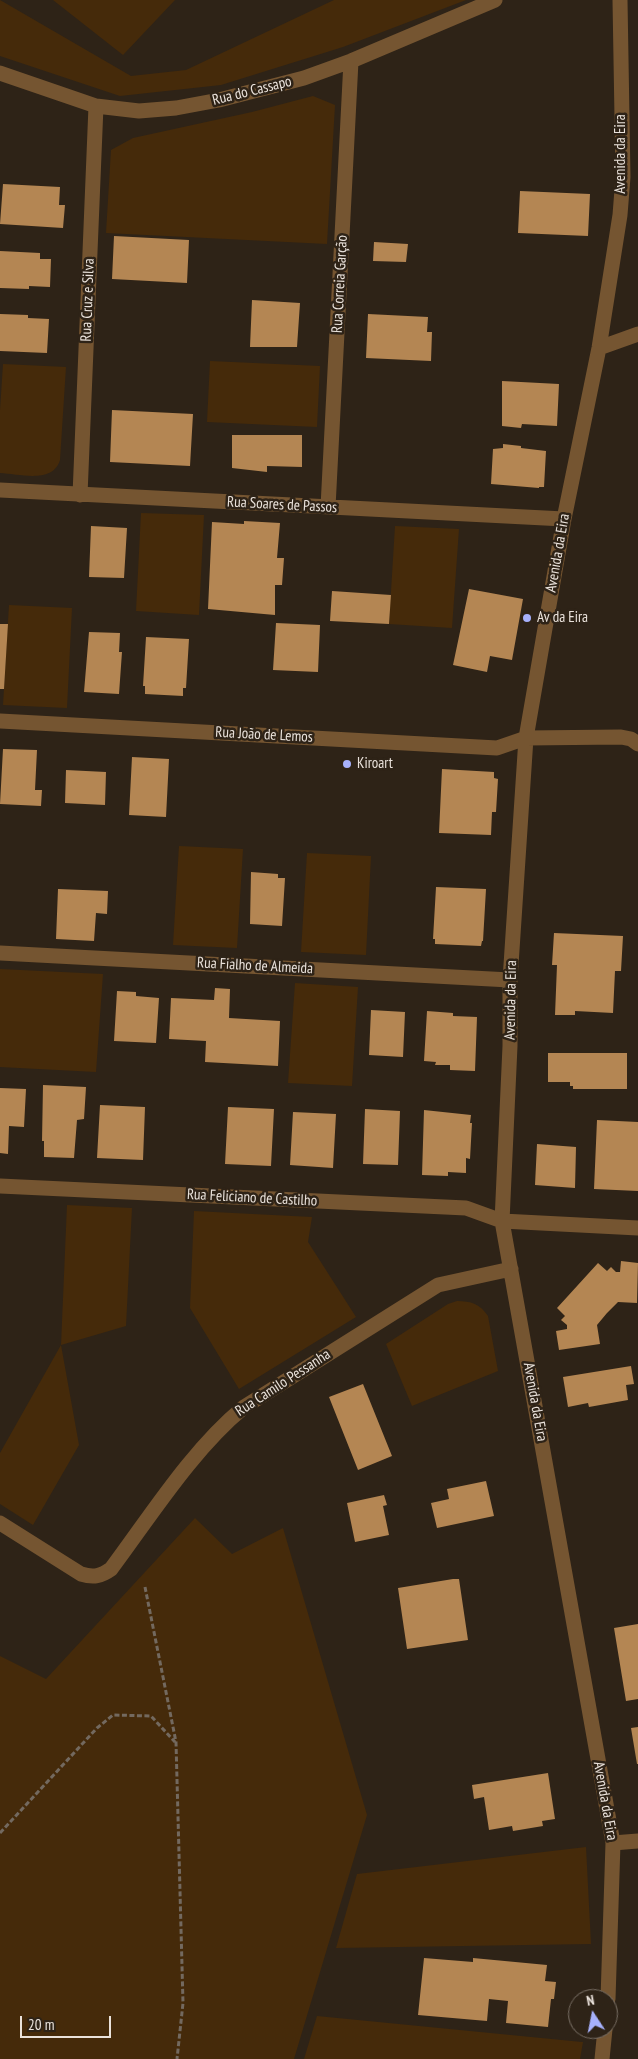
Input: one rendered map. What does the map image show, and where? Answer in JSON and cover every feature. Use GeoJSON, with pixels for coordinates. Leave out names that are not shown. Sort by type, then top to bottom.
{"type":"FeatureCollection","features":[{"type":"Feature","properties":{"kind":"street","name":"Rua do Cassapo"},"geometry":{"type":"LineString","coordinates":[[0,72],[96,106],[139,111],[176,108],[219,100],[304,78],[351,61],[496,0]]}},
{"type":"Feature","properties":{"kind":"street","name":"Avenida da Eira"},"geometry":{"type":"LineString","coordinates":[[608,1989],[613,1843],[502,1221],[510,1046],[510,980],[526,738],[564,519],[599,348],[620,214],[623,178],[620,0]]}},
{"type":"Feature","properties":{"kind":"street","name":"Rua Correia Garção"},"geometry":{"type":"LineString","coordinates":[[328,507],[351,61]]}},
{"type":"Feature","properties":{"kind":"street","name":"Rua Cruz e Silva"},"geometry":{"type":"LineString","coordinates":[[80,495],[96,106]]}},
{"type":"Feature","properties":{"kind":"street"},"geometry":{"type":"LineString","coordinates":[[599,348],[638,334]]}},
{"type":"Feature","properties":{"kind":"street","name":"Rua Soares de Passos"},"geometry":{"type":"LineString","coordinates":[[0,490],[564,519]]}},
{"type":"Feature","properties":{"kind":"street","name":"Rua João de Lemos"},"geometry":{"type":"LineString","coordinates":[[0,721],[498,748],[526,738],[621,737],[631,739],[638,744]]}},
{"type":"Feature","properties":{"kind":"street","name":"Rua Fialho de Almeida"},"geometry":{"type":"LineString","coordinates":[[0,953],[510,980]]}},
{"type":"Feature","properties":{"kind":"street","name":"Rua Feliciano de Castilho"},"geometry":{"type":"LineString","coordinates":[[0,1186],[466,1208],[502,1221],[638,1228]]}},
{"type":"Feature","properties":{"kind":"street","name":"Rua Camilo Pessanha"},"geometry":{"type":"LineString","coordinates":[[0,1523],[81,1574],[91,1577],[102,1576],[112,1568],[205,1444],[224,1423],[244,1407],[438,1285],[511,1269]]}},
{"type":"Feature","properties":{"kind":"street"},"geometry":{"type":"LineString","coordinates":[[613,1843],[638,1841]]}},
{"type":"Feature","properties":{"kind":"street"},"geometry":{"type":"LineString","coordinates":[[602,2059],[604,2039]]}},
{"type":"Feature","properties":{"kind":"path"},"geometry":{"type":"LineString","coordinates":[[145,1587],[176,1742],[183,2003],[177,2059]]}},
{"type":"Feature","properties":{"kind":"path"},"geometry":{"type":"LineString","coordinates":[[0,1833],[97,1728],[113,1715],[151,1716],[176,1742]]}},
{"type":"Feature","properties":{"kind":"shaded area"},"geometry":{"type":"Polygon","coordinates":[[[0,0],[131,76],[186,70],[334,0],[466,0],[343,47],[221,85],[120,96],[0,56],[0,0]]]}},
{"type":"Feature","properties":{"kind":"shaded area"},"geometry":{"type":"Polygon","coordinates":[[[53,0],[175,0],[123,55],[53,0]]]}},
{"type":"Feature","properties":{"kind":"shaded area"},"geometry":{"type":"Polygon","coordinates":[[[313,96],[335,105],[327,244],[106,233],[111,150],[133,138],[252,112],[313,96]]]}},
{"type":"Feature","properties":{"kind":"shaded area"},"geometry":{"type":"Polygon","coordinates":[[[210,361],[320,366],[317,427],[207,422],[210,361]]]}},
{"type":"Feature","properties":{"kind":"shaded area"},"geometry":{"type":"Polygon","coordinates":[[[3,364],[66,367],[60,460],[56,467],[43,475],[26,476],[0,473],[0,410],[3,364]]]}},
{"type":"Feature","properties":{"kind":"shaded area"},"geometry":{"type":"Polygon","coordinates":[[[141,513],[204,515],[199,615],[136,611],[141,513]]]}},
{"type":"Feature","properties":{"kind":"shaded area"},"geometry":{"type":"Polygon","coordinates":[[[395,526],[459,529],[452,628],[389,624],[395,526]]]}},
{"type":"Feature","properties":{"kind":"shaded area"},"geometry":{"type":"Polygon","coordinates":[[[9,605],[72,608],[67,708],[3,705],[9,605]]]}},
{"type":"Feature","properties":{"kind":"shaded area"},"geometry":{"type":"Polygon","coordinates":[[[179,846],[243,849],[237,948],[173,945],[179,846]]]}},
{"type":"Feature","properties":{"kind":"shaded area"},"geometry":{"type":"Polygon","coordinates":[[[307,853],[371,856],[366,955],[301,952],[307,853]]]}},
{"type":"Feature","properties":{"kind":"shaded area"},"geometry":{"type":"Polygon","coordinates":[[[0,969],[103,974],[96,1072],[0,1067],[0,969]]]}},
{"type":"Feature","properties":{"kind":"shaded area"},"geometry":{"type":"Polygon","coordinates":[[[295,983],[358,987],[352,1086],[288,1083],[295,983]]]}},
{"type":"Feature","properties":{"kind":"shaded area"},"geometry":{"type":"Polygon","coordinates":[[[67,1205],[132,1208],[126,1326],[61,1345],[67,1205]]]}},
{"type":"Feature","properties":{"kind":"shaded area"},"geometry":{"type":"Polygon","coordinates":[[[194,1211],[312,1217],[308,1242],[356,1317],[239,1389],[190,1308],[194,1211]]]}},
{"type":"Feature","properties":{"kind":"shaded area"},"geometry":{"type":"Polygon","coordinates":[[[457,1301],[475,1304],[488,1316],[498,1371],[412,1406],[386,1344],[448,1304],[457,1301]]]}},
{"type":"Feature","properties":{"kind":"shaded area"},"geometry":{"type":"Polygon","coordinates":[[[61,1345],[79,1445],[33,1525],[0,1504],[0,1453],[61,1345]]]}},
{"type":"Feature","properties":{"kind":"shaded area"},"geometry":{"type":"Polygon","coordinates":[[[195,1518],[232,1554],[283,1528],[367,1815],[294,2059],[0,2059],[0,1656],[46,1679],[195,1518]]]}},
{"type":"Feature","properties":{"kind":"shaded area"},"geometry":{"type":"Polygon","coordinates":[[[586,1847],[591,1944],[336,1948],[357,1874],[586,1847]]]}},
{"type":"Feature","properties":{"kind":"shaded area"},"geometry":{"type":"Polygon","coordinates":[[[317,2016],[583,2042],[580,2059],[304,2059],[317,2016]]]}},
{"type":"Feature","properties":{"kind":"building"},"geometry":{"type":"Polygon","coordinates":[[[3,184],[60,187],[59,205],[65,205],[63,228],[0,224],[3,184]]]}},
{"type":"Feature","properties":{"kind":"building"},"geometry":{"type":"Polygon","coordinates":[[[520,191],[590,194],[588,236],[518,233],[520,191]]]}},
{"type":"Feature","properties":{"kind":"building"},"geometry":{"type":"Polygon","coordinates":[[[114,236],[189,240],[187,283],[112,279],[114,236]]]}},
{"type":"Feature","properties":{"kind":"building"},"geometry":{"type":"Polygon","coordinates":[[[374,242],[408,244],[406,262],[373,261],[374,242]]]}},
{"type":"Feature","properties":{"kind":"building"},"geometry":{"type":"Polygon","coordinates":[[[0,251],[40,253],[40,259],[51,259],[50,287],[29,286],[29,289],[0,288],[0,251]]]}},
{"type":"Feature","properties":{"kind":"building"},"geometry":{"type":"Polygon","coordinates":[[[252,300],[300,303],[297,347],[250,347],[252,300]]]}},
{"type":"Feature","properties":{"kind":"building"},"geometry":{"type":"Polygon","coordinates":[[[0,314],[28,315],[28,318],[49,319],[47,353],[0,351],[0,314]]]}},
{"type":"Feature","properties":{"kind":"building"},"geometry":{"type":"Polygon","coordinates":[[[368,314],[428,317],[427,332],[432,332],[431,361],[366,358],[368,314]]]}},
{"type":"Feature","properties":{"kind":"building"},"geometry":{"type":"Polygon","coordinates":[[[502,381],[559,384],[557,426],[522,424],[521,428],[502,426],[502,381]]]}},
{"type":"Feature","properties":{"kind":"building"},"geometry":{"type":"Polygon","coordinates":[[[112,410],[193,414],[190,466],[110,462],[112,410]]]}},
{"type":"Feature","properties":{"kind":"building"},"geometry":{"type":"Polygon","coordinates":[[[232,435],[302,435],[302,467],[267,466],[267,472],[232,468],[232,435]]]}},
{"type":"Feature","properties":{"kind":"building"},"geometry":{"type":"Polygon","coordinates":[[[503,444],[546,451],[544,487],[491,484],[493,449],[503,448],[503,444]]]}},
{"type":"Feature","properties":{"kind":"building"},"geometry":{"type":"Polygon","coordinates":[[[244,521],[280,523],[277,558],[284,558],[282,585],[275,585],[275,615],[208,609],[212,522],[244,524],[244,521]]]}},
{"type":"Feature","properties":{"kind":"building"},"geometry":{"type":"Polygon","coordinates":[[[91,526],[127,528],[124,578],[89,577],[91,526]]]}},
{"type":"Feature","properties":{"kind":"building"},"geometry":{"type":"Polygon","coordinates":[[[469,589],[523,599],[512,660],[490,656],[487,672],[453,665],[469,589]]]}},
{"type":"Feature","properties":{"kind":"building"},"geometry":{"type":"Polygon","coordinates":[[[332,591],[391,595],[389,624],[330,621],[332,591]]]}},
{"type":"Feature","properties":{"kind":"building"},"geometry":{"type":"Polygon","coordinates":[[[276,623],[320,625],[318,672],[273,670],[276,623]]]}},
{"type":"Feature","properties":{"kind":"building"},"geometry":{"type":"Polygon","coordinates":[[[0,624],[8,624],[4,689],[0,689],[0,624]]]}},
{"type":"Feature","properties":{"kind":"building"},"geometry":{"type":"Polygon","coordinates":[[[89,632],[120,633],[119,652],[122,652],[119,694],[84,692],[89,632]]]}},
{"type":"Feature","properties":{"kind":"building"},"geometry":{"type":"Polygon","coordinates":[[[146,637],[189,639],[186,688],[183,688],[183,696],[145,694],[145,686],[143,686],[146,637]]]}},
{"type":"Feature","properties":{"kind":"building"},"geometry":{"type":"Polygon","coordinates":[[[3,749],[37,750],[35,790],[42,790],[41,806],[0,804],[3,749]]]}},
{"type":"Feature","properties":{"kind":"building"},"geometry":{"type":"Polygon","coordinates":[[[132,757],[169,759],[166,817],[129,815],[132,757]]]}},
{"type":"Feature","properties":{"kind":"building"},"geometry":{"type":"Polygon","coordinates":[[[442,769],[494,772],[494,778],[498,779],[496,812],[492,812],[491,835],[439,833],[442,769]]]}},
{"type":"Feature","properties":{"kind":"building"},"geometry":{"type":"Polygon","coordinates":[[[66,770],[106,772],[105,805],[65,803],[66,770]]]}},
{"type":"Feature","properties":{"kind":"building"},"geometry":{"type":"Polygon","coordinates":[[[251,872],[278,874],[278,878],[285,878],[282,926],[250,924],[251,872]]]}},
{"type":"Feature","properties":{"kind":"building"},"geometry":{"type":"Polygon","coordinates":[[[436,887],[486,889],[483,941],[481,946],[435,944],[435,939],[433,939],[436,887]]]}},
{"type":"Feature","properties":{"kind":"building"},"geometry":{"type":"Polygon","coordinates":[[[58,889],[108,891],[107,914],[96,913],[94,941],[56,939],[58,889]]]}},
{"type":"Feature","properties":{"kind":"building"},"geometry":{"type":"Polygon","coordinates":[[[554,933],[623,936],[621,971],[615,971],[613,1013],[575,1011],[575,1015],[555,1015],[557,965],[552,965],[554,933]]]}},
{"type":"Feature","properties":{"kind":"building"},"geometry":{"type":"Polygon","coordinates":[[[215,988],[230,989],[229,1018],[280,1021],[278,1066],[205,1062],[206,1041],[169,1039],[171,998],[214,1000],[215,988]]]}},
{"type":"Feature","properties":{"kind":"building"},"geometry":{"type":"Polygon","coordinates":[[[117,991],[136,992],[136,996],[159,998],[156,1043],[114,1041],[117,991]]]}},
{"type":"Feature","properties":{"kind":"building"},"geometry":{"type":"Polygon","coordinates":[[[371,1010],[405,1012],[403,1057],[369,1055],[371,1010]]]}},
{"type":"Feature","properties":{"kind":"building"},"geometry":{"type":"Polygon","coordinates":[[[427,1011],[453,1013],[453,1016],[477,1017],[475,1071],[450,1070],[450,1065],[435,1065],[436,1062],[424,1061],[427,1011]]]}},
{"type":"Feature","properties":{"kind":"building"},"geometry":{"type":"Polygon","coordinates":[[[548,1053],[627,1053],[627,1089],[573,1089],[573,1086],[570,1086],[570,1082],[548,1082],[548,1053]]]}},
{"type":"Feature","properties":{"kind":"building"},"geometry":{"type":"Polygon","coordinates":[[[43,1085],[86,1087],[84,1119],[77,1120],[74,1158],[44,1157],[44,1141],[42,1141],[43,1085]]]}},
{"type":"Feature","properties":{"kind":"building"},"geometry":{"type":"Polygon","coordinates":[[[0,1088],[26,1089],[24,1127],[9,1126],[8,1154],[0,1153],[0,1088]]]}},
{"type":"Feature","properties":{"kind":"building"},"geometry":{"type":"Polygon","coordinates":[[[100,1105],[145,1107],[143,1160],[97,1158],[100,1105]]]}},
{"type":"Feature","properties":{"kind":"building"},"geometry":{"type":"Polygon","coordinates":[[[228,1107],[274,1109],[271,1166],[225,1164],[228,1107]]]}},
{"type":"Feature","properties":{"kind":"building"},"geometry":{"type":"Polygon","coordinates":[[[365,1109],[400,1111],[398,1165],[363,1164],[365,1109]]]}},
{"type":"Feature","properties":{"kind":"building"},"geometry":{"type":"Polygon","coordinates":[[[424,1110],[471,1115],[470,1159],[466,1158],[466,1173],[448,1172],[448,1176],[422,1175],[424,1110]]]}},
{"type":"Feature","properties":{"kind":"building"},"geometry":{"type":"Polygon","coordinates":[[[293,1112],[336,1114],[333,1168],[290,1165],[293,1112]]]}},
{"type":"Feature","properties":{"kind":"building"},"geometry":{"type":"Polygon","coordinates":[[[597,1120],[638,1122],[638,1191],[594,1189],[597,1120]]]}},
{"type":"Feature","properties":{"kind":"building"},"geometry":{"type":"Polygon","coordinates":[[[537,1144],[576,1147],[575,1188],[535,1185],[537,1144]]]}},
{"type":"Feature","properties":{"kind":"building"},"geometry":{"type":"Polygon","coordinates":[[[621,1261],[638,1263],[637,1303],[618,1302],[607,1313],[597,1325],[600,1344],[559,1350],[556,1331],[567,1329],[567,1325],[561,1320],[565,1316],[557,1308],[598,1263],[607,1271],[611,1267],[616,1272],[620,1272],[621,1261]]]}},
{"type":"Feature","properties":{"kind":"building"},"geometry":{"type":"Polygon","coordinates":[[[631,1366],[634,1384],[626,1385],[628,1400],[589,1407],[588,1403],[568,1407],[563,1377],[631,1366]]]}},
{"type":"Feature","properties":{"kind":"building"},"geometry":{"type":"Polygon","coordinates":[[[363,1384],[392,1456],[358,1470],[329,1397],[363,1384]]]}},
{"type":"Feature","properties":{"kind":"building"},"geometry":{"type":"Polygon","coordinates":[[[486,1481],[494,1516],[437,1528],[431,1503],[449,1499],[447,1489],[486,1481]]]}},
{"type":"Feature","properties":{"kind":"building"},"geometry":{"type":"Polygon","coordinates":[[[384,1495],[387,1505],[383,1506],[389,1535],[355,1542],[347,1503],[384,1495]]]}},
{"type":"Feature","properties":{"kind":"building"},"geometry":{"type":"Polygon","coordinates":[[[459,1579],[468,1640],[407,1649],[398,1588],[459,1579]]]}},
{"type":"Feature","properties":{"kind":"building"},"geometry":{"type":"Polygon","coordinates":[[[638,1624],[638,1699],[626,1701],[614,1628],[638,1624]]]}},
{"type":"Feature","properties":{"kind":"building"},"geometry":{"type":"Polygon","coordinates":[[[638,1727],[638,1764],[637,1764],[631,1728],[638,1727]]]}},
{"type":"Feature","properties":{"kind":"building"},"geometry":{"type":"Polygon","coordinates":[[[548,1773],[555,1819],[542,1821],[543,1826],[513,1831],[512,1826],[489,1830],[484,1797],[474,1799],[472,1785],[548,1773]]]}},
{"type":"Feature","properties":{"kind":"building"},"geometry":{"type":"Polygon","coordinates":[[[424,1958],[473,1962],[473,1958],[547,1965],[545,1981],[556,1982],[554,1999],[551,1999],[548,2027],[506,2023],[508,2001],[489,1999],[487,2021],[418,2015],[424,1958]]]}},
{"type":"Feature","properties":{"kind":"place","name":"Av da Eira"},"geometry":{"type":"Point","coordinates":[527,618]}},
{"type":"Feature","properties":{"kind":"place","name":"Kiroart"},"geometry":{"type":"Point","coordinates":[347,764]}}]}
